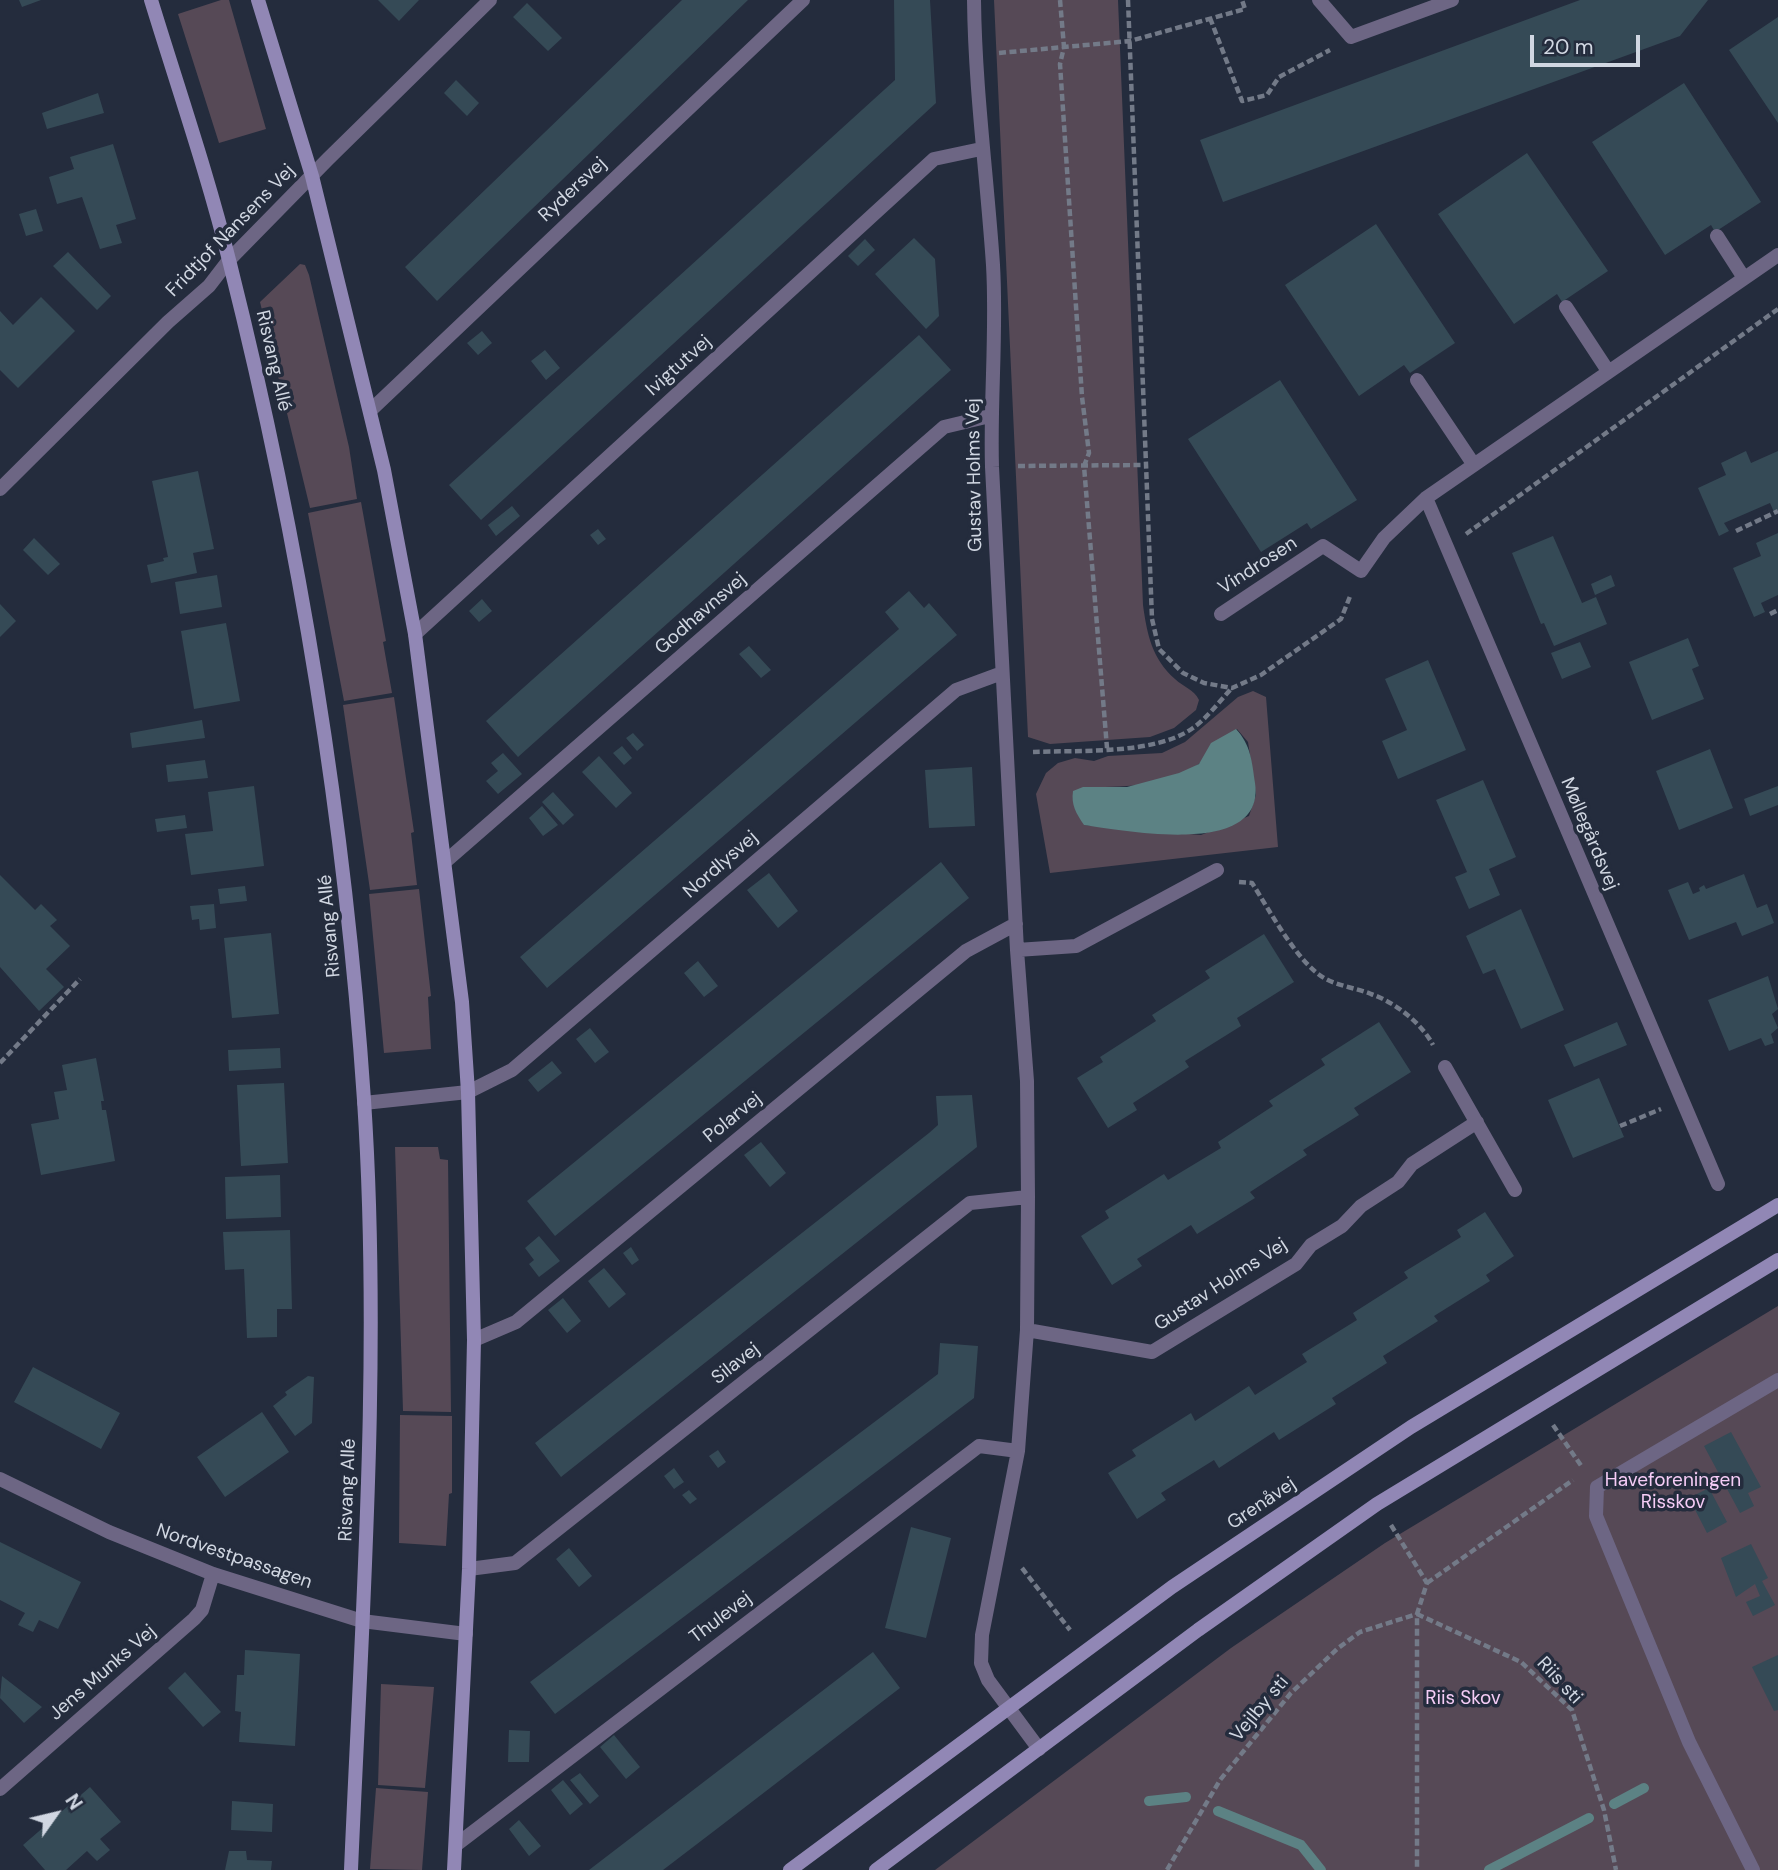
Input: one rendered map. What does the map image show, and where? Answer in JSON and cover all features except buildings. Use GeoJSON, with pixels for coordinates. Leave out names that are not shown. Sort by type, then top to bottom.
{"type":"FeatureCollection","features":[{"type":"Feature","properties":{"kind":"street","name":"Risvang Allé"},"geometry":{"type":"LineString","coordinates":[[151,0],[229,261],[282,490],[313,647],[345,872],[364,1103],[369,1253],[369,1467],[351,1870]]}},
{"type":"Feature","properties":{"kind":"street"},"geometry":{"type":"LineString","coordinates":[[258,0],[312,176],[372,410],[415,634],[446,861],[468,1092],[474,1340],[467,1634],[454,1870]]}},
{"type":"Feature","properties":{"kind":"street","name":"Fridtjof Nansens Vej"},"geometry":{"type":"LineString","coordinates":[[0,489],[168,321],[209,286],[229,261],[312,176],[490,0]]}},
{"type":"Feature","properties":{"kind":"street","name":"Rydersvej"},"geometry":{"type":"LineString","coordinates":[[372,410],[803,0]]}},
{"type":"Feature","properties":{"kind":"street","name":"Gustav Holms Vej"},"geometry":{"type":"LineString","coordinates":[[974,0],[974,55],[993,277],[995,343],[990,416],[1017,950],[1027,1082],[1028,1197],[1027,1330],[1017,1451],[1002,1542],[982,1635],[981,1663],[988,1680],[1039,1749]]}},
{"type":"Feature","properties":{"kind":"street"},"geometry":{"type":"LineString","coordinates":[[1319,0],[1351,37],[1452,0]]}},
{"type":"Feature","properties":{"kind":"street","name":"Ivigtutvej"},"geometry":{"type":"LineString","coordinates":[[415,634],[934,159],[981,149]]}},
{"type":"Feature","properties":{"kind":"street"},"geometry":{"type":"LineString","coordinates":[[1717,236],[1744,278]]}},
{"type":"Feature","properties":{"kind":"street"},"geometry":{"type":"LineString","coordinates":[[1361,571],[1384,538],[1426,498],[1778,254]]}},
{"type":"Feature","properties":{"kind":"street"},"geometry":{"type":"LineString","coordinates":[[1566,307],[1608,371]]}},
{"type":"Feature","properties":{"kind":"street"},"geometry":{"type":"LineString","coordinates":[[1417,380],[1474,465]]}},
{"type":"Feature","properties":{"kind":"street","name":"Godhavnsvej"},"geometry":{"type":"LineString","coordinates":[[446,861],[944,427],[990,416]]}},
{"type":"Feature","properties":{"kind":"street","name":"Møllegårdsvej"},"geometry":{"type":"LineString","coordinates":[[1426,498],[1717,1184]]}},
{"type":"Feature","properties":{"kind":"street","name":"Vindrosen"},"geometry":{"type":"LineString","coordinates":[[1221,614],[1323,547],[1361,571]]}},
{"type":"Feature","properties":{"kind":"street","name":"Nordlysvej"},"geometry":{"type":"LineString","coordinates":[[468,1092],[512,1070],[956,690],[1002,673]]}},
{"type":"Feature","properties":{"kind":"street"},"geometry":{"type":"LineString","coordinates":[[1017,950],[1076,946],[1217,870]]}},
{"type":"Feature","properties":{"kind":"street","name":"Polarvej"},"geometry":{"type":"LineString","coordinates":[[474,1340],[516,1322],[966,951],[1016,924]]}},
{"type":"Feature","properties":{"kind":"street"},"geometry":{"type":"LineString","coordinates":[[1445,1067],[1516,1190]]}},
{"type":"Feature","properties":{"kind":"street"},"geometry":{"type":"LineString","coordinates":[[364,1103],[468,1092]]}},
{"type":"Feature","properties":{"kind":"street","name":"Gustav Holms Vej"},"geometry":{"type":"LineString","coordinates":[[1027,1330],[1152,1352],[1296,1264],[1311,1245],[1342,1226],[1361,1206],[1398,1182],[1412,1164],[1477,1122]]}},
{"type":"Feature","properties":{"kind":"street","name":"Silavej"},"geometry":{"type":"LineString","coordinates":[[469,1569],[515,1563],[970,1203],[1028,1197]]}},
{"type":"Feature","properties":{"kind":"street","name":"Grenåvej"},"geometry":{"type":"LineString","coordinates":[[790,1870],[1172,1587],[1411,1427],[1778,1205]]}},
{"type":"Feature","properties":{"kind":"street"},"geometry":{"type":"LineString","coordinates":[[876,1870],[1198,1630],[1377,1504],[1778,1260]]}},
{"type":"Feature","properties":{"kind":"street"},"geometry":{"type":"LineString","coordinates":[[1753,1870],[1689,1742],[1597,1516],[1597,1487],[1778,1380]]}},
{"type":"Feature","properties":{"kind":"street","name":"Thulevej"},"geometry":{"type":"LineString","coordinates":[[456,1845],[979,1447],[1017,1451]]}},
{"type":"Feature","properties":{"kind":"street","name":"Nordvestpassagen"},"geometry":{"type":"LineString","coordinates":[[0,1479],[109,1532],[213,1574],[362,1621],[467,1634]]}},
{"type":"Feature","properties":{"kind":"street","name":"Jens Munks Vej"},"geometry":{"type":"LineString","coordinates":[[0,1789],[194,1619],[202,1610],[213,1574]]}},
{"type":"Feature","properties":{"kind":"path"},"geometry":{"type":"LineString","coordinates":[[1060,0],[1064,47],[1060,64],[1082,397],[1089,453],[1084,466],[1107,748]]}},
{"type":"Feature","properties":{"kind":"path"},"geometry":{"type":"LineString","coordinates":[[1128,0],[1152,619],[1159,649],[1184,673],[1204,683],[1232,688]]}},
{"type":"Feature","properties":{"kind":"path"},"geometry":{"type":"LineString","coordinates":[[974,55],[1130,41],[1245,9],[1242,0]]}},
{"type":"Feature","properties":{"kind":"path"},"geometry":{"type":"LineString","coordinates":[[1210,18],[1242,101],[1267,95],[1279,77],[1312,62],[1351,37]]}},
{"type":"Feature","properties":{"kind":"path"},"geometry":{"type":"LineString","coordinates":[[1449,547],[1778,309]]}},
{"type":"Feature","properties":{"kind":"path"},"geometry":{"type":"LineString","coordinates":[[992,467],[1146,465]]}},
{"type":"Feature","properties":{"kind":"path"},"geometry":{"type":"LineString","coordinates":[[1736,531],[1778,512]]}},
{"type":"Feature","properties":{"kind":"path"},"geometry":{"type":"LineString","coordinates":[[1007,754],[1148,746],[1177,738],[1194,727],[1232,688],[1261,675],[1341,619],[1361,571]]}},
{"type":"Feature","properties":{"kind":"path"},"geometry":{"type":"LineString","coordinates":[[1770,614],[1778,610]]}},
{"type":"Feature","properties":{"kind":"path"},"geometry":{"type":"LineString","coordinates":[[1217,870],[1230,887],[1238,882],[1252,883],[1310,967],[1325,979],[1373,995],[1397,1007],[1429,1036],[1445,1067]]}},
{"type":"Feature","properties":{"kind":"path"},"geometry":{"type":"LineString","coordinates":[[0,1063],[80,979]]}},
{"type":"Feature","properties":{"kind":"path"},"geometry":{"type":"LineString","coordinates":[[1620,1126],[1680,1101]]}},
{"type":"Feature","properties":{"kind":"path"},"geometry":{"type":"LineString","coordinates":[[1538,1404],[1597,1487]]}},
{"type":"Feature","properties":{"kind":"path"},"geometry":{"type":"LineString","coordinates":[[1417,1870],[1417,1614],[1427,1583],[1585,1471]]}},
{"type":"Feature","properties":{"kind":"path"},"geometry":{"type":"LineString","coordinates":[[1377,1504],[1427,1583]]}},
{"type":"Feature","properties":{"kind":"path"},"geometry":{"type":"LineString","coordinates":[[1002,1542],[1086,1650]]}},
{"type":"Feature","properties":{"kind":"path","name":"Vejlby sti"},"geometry":{"type":"LineString","coordinates":[[1167,1870],[1220,1780],[1291,1693],[1337,1649],[1360,1632],[1417,1614]]}},
{"type":"Feature","properties":{"kind":"path","name":"Riis sti"},"geometry":{"type":"LineString","coordinates":[[1417,1614],[1521,1662],[1572,1710],[1604,1810],[1616,1870]]}},
{"type":"Feature","properties":{"kind":"green space"},"geometry":{"type":"Polygon","coordinates":[[[221,0],[229,0],[266,129],[219,143],[178,14],[221,0]]]}},
{"type":"Feature","properties":{"kind":"green space"},"geometry":{"type":"Polygon","coordinates":[[[994,0],[1118,0],[1143,605],[1149,636],[1161,663],[1199,700],[1196,710],[1174,728],[1150,737],[1050,744],[1028,737],[994,0]]]}},
{"type":"Feature","properties":{"kind":"green space"},"geometry":{"type":"Polygon","coordinates":[[[300,264],[305,265],[309,275],[349,447],[357,499],[310,508],[260,302],[300,264]]]}},
{"type":"Feature","properties":{"kind":"green space"},"geometry":{"type":"Polygon","coordinates":[[[361,502],[386,641],[383,642],[392,693],[344,701],[308,513],[361,502]]]}},
{"type":"Feature","properties":{"kind":"green space"},"geometry":{"type":"Polygon","coordinates":[[[1253,691],[1266,697],[1278,847],[1050,873],[1036,794],[1046,773],[1058,763],[1075,758],[1094,761],[1108,756],[1162,753],[1185,742],[1238,697],[1253,691]],[[1237,729],[1200,763],[1174,777],[1144,784],[1083,787],[1084,825],[1201,835],[1249,816],[1256,795],[1248,742],[1237,729]]]}},
{"type":"Feature","properties":{"kind":"green space"},"geometry":{"type":"Polygon","coordinates":[[[394,697],[414,832],[411,833],[417,885],[370,890],[343,705],[394,697]]]}},
{"type":"Feature","properties":{"kind":"green space"},"geometry":{"type":"Polygon","coordinates":[[[419,889],[431,996],[428,997],[431,1049],[384,1053],[369,894],[419,889]]]}},
{"type":"Feature","properties":{"kind":"green space"},"geometry":{"type":"Polygon","coordinates":[[[395,1147],[438,1147],[440,1159],[448,1160],[451,1412],[403,1411],[395,1147]]]}},
{"type":"Feature","properties":{"kind":"green space","name":"Riis Skov"},"geometry":{"type":"Polygon","coordinates":[[[1778,1306],[1778,1870],[935,1870],[1231,1648],[1385,1543],[1778,1306]]]}},
{"type":"Feature","properties":{"kind":"green space"},"geometry":{"type":"Polygon","coordinates":[[[400,1415],[452,1416],[452,1493],[449,1494],[446,1546],[399,1543],[400,1415]]]}},
{"type":"Feature","properties":{"kind":"green space"},"geometry":{"type":"Polygon","coordinates":[[[381,1684],[434,1687],[425,1788],[378,1785],[381,1684]]]}},
{"type":"Feature","properties":{"kind":"green space"},"geometry":{"type":"Polygon","coordinates":[[[376,1788],[428,1792],[422,1870],[370,1869],[376,1788]]]}},
{"type":"Feature","properties":{"kind":"shaded area"},"geometry":{"type":"Polygon","coordinates":[[[1236,729],[1248,748],[1255,783],[1253,807],[1239,822],[1217,831],[1160,834],[1084,825],[1076,813],[1073,791],[1083,787],[1127,787],[1179,773],[1199,764],[1211,743],[1236,729]]]}},
{"type":"Feature","properties":{"kind":"waterway"},"geometry":{"type":"LineString","coordinates":[[1614,1804],[1644,1788]]}},
{"type":"Feature","properties":{"kind":"waterway"},"geometry":{"type":"LineString","coordinates":[[1149,1801],[1186,1797]]}},
{"type":"Feature","properties":{"kind":"waterway"},"geometry":{"type":"LineString","coordinates":[[1218,1811],[1301,1845],[1321,1870]]}},
{"type":"Feature","properties":{"kind":"waterway"},"geometry":{"type":"LineString","coordinates":[[1489,1870],[1589,1818]]}},
{"type":"Feature","properties":{"kind":"park label","name":"Haveforeningen Risskov"},"geometry":{"type":"Point","coordinates":[1673,1492]}}]}
